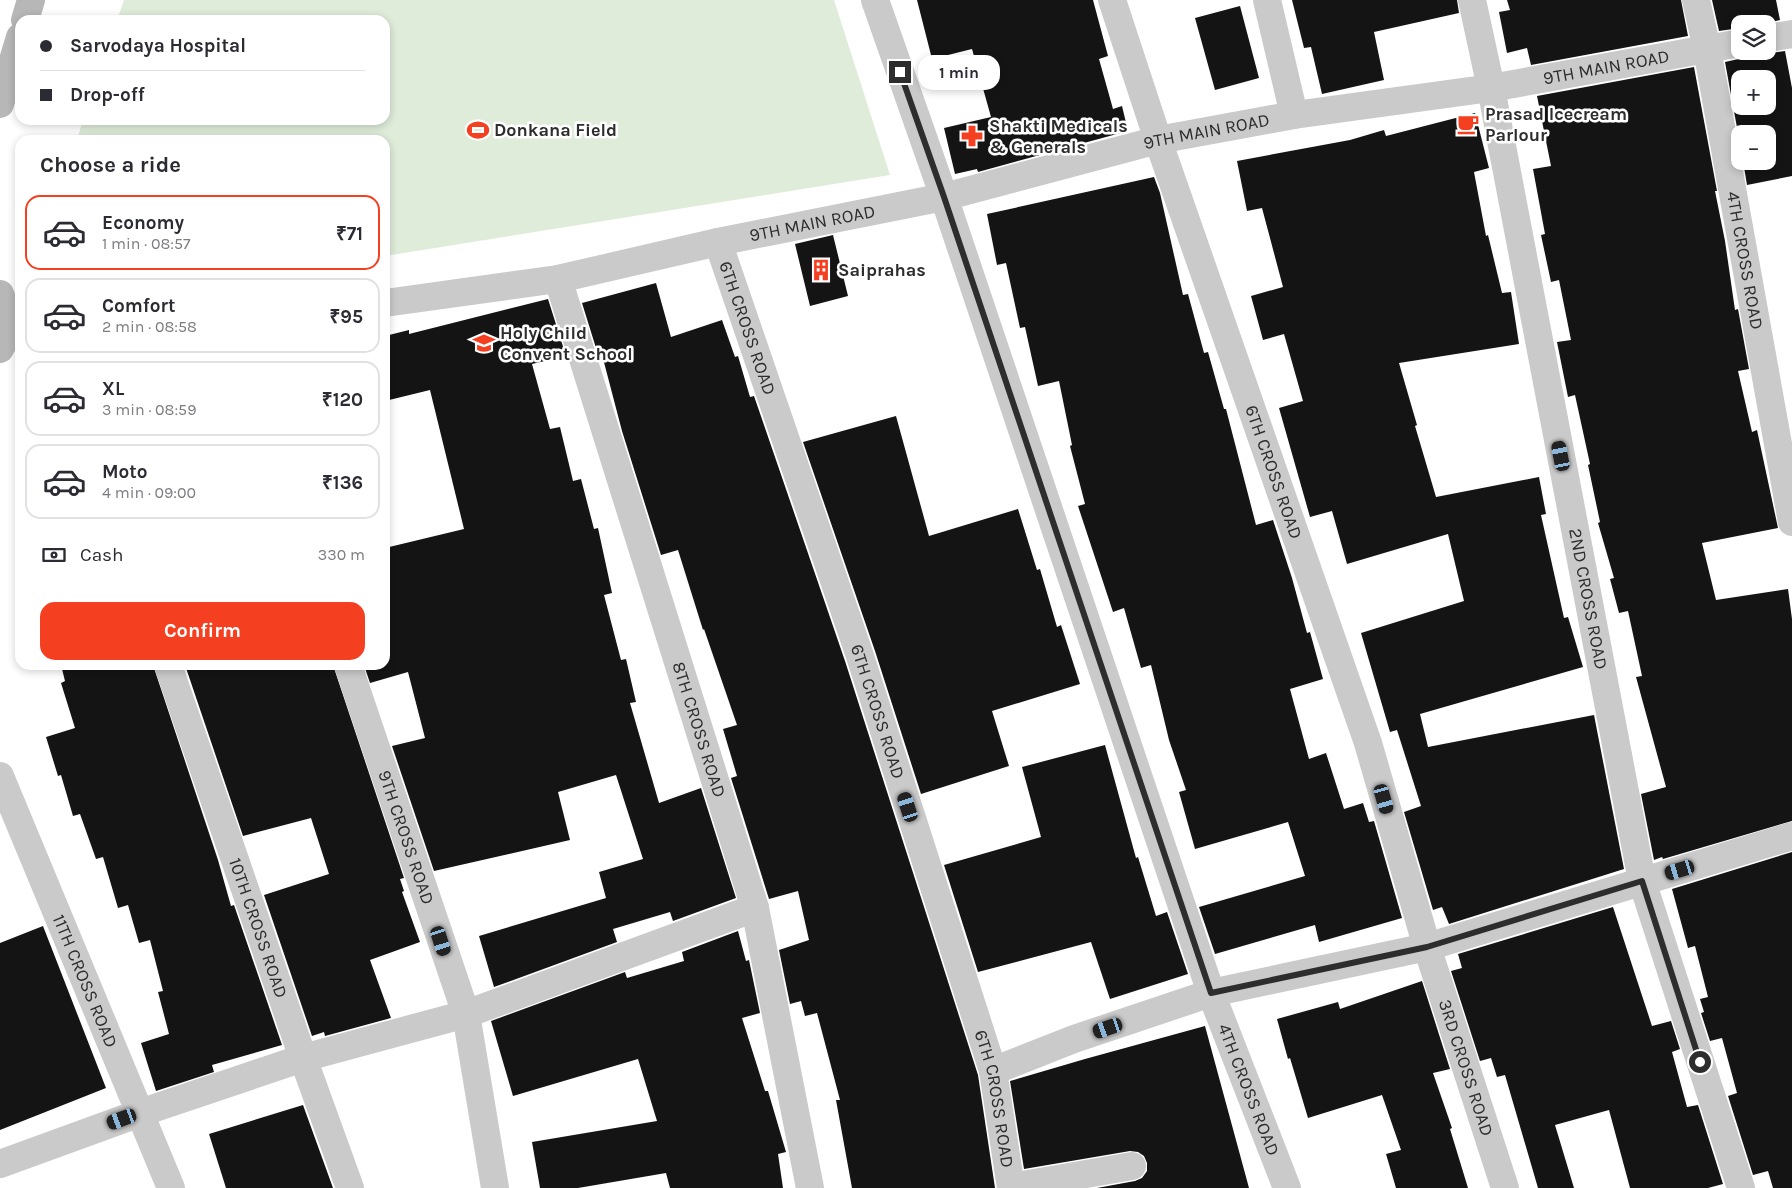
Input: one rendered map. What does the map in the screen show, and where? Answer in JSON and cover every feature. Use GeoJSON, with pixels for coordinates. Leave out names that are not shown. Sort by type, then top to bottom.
{"type":"FeatureCollection","features":[{"type":"Feature","properties":{"kind":"main road"},"geometry":{"type":"LineString","coordinates":[[26,15],[31,0]]}},
{"type":"Feature","properties":{"kind":"main road"},"geometry":{"type":"LineString","coordinates":[[0,104],[15,54]]}},
{"type":"Feature","properties":{"kind":"main road"},"geometry":{"type":"LineString","coordinates":[[0,294],[6,306],[8,346]]}},
{"type":"Feature","properties":{"kind":"street","name":"4TH CROSS ROAD"},"geometry":{"type":"LineString","coordinates":[[875,0],[944,197],[1211,993],[1287,1188]]}},
{"type":"Feature","properties":{"kind":"street","name":"6TH CROSS ROAD"},"geometry":{"type":"LineString","coordinates":[[1112,0],[1158,140],[1368,743],[1427,947]]}},
{"type":"Feature","properties":{"kind":"street"},"geometry":{"type":"LineString","coordinates":[[1267,0],[1294,115]]}},
{"type":"Feature","properties":{"kind":"street","name":"2ND CROSS ROAD"},"geometry":{"type":"LineString","coordinates":[[1472,0],[1491,88],[1642,881],[1741,1188]]}},
{"type":"Feature","properties":{"kind":"street","name":"4TH CROSS ROAD"},"geometry":{"type":"LineString","coordinates":[[1696,0],[1792,522]]}},
{"type":"Feature","properties":{"kind":"street"},"geometry":{"type":"LineString","coordinates":[[1776,37],[1792,34]]}},
{"type":"Feature","properties":{"kind":"street","name":"9TH MAIN ROAD"},"geometry":{"type":"LineString","coordinates":[[390,302],[558,279],[718,242],[944,197],[1158,140],[1294,115],[1491,88],[1731,45]]}},
{"type":"Feature","properties":{"kind":"street","name":"6TH CROSS ROAD"},"geometry":{"type":"LineString","coordinates":[[718,242],[863,665],[993,1072],[1011,1187]]}},
{"type":"Feature","properties":{"kind":"street","name":"8TH CROSS ROAD"},"geometry":{"type":"LineString","coordinates":[[558,279],[756,908],[810,1188]]}},
{"type":"Feature","properties":{"kind":"street","name":"10TH CROSS ROAD"},"geometry":{"type":"LineString","coordinates":[[170,670],[303,1058],[350,1188]]}},
{"type":"Feature","properties":{"kind":"street","name":"9TH CROSS ROAD"},"geometry":{"type":"LineString","coordinates":[[350,670],[466,1014],[495,1188]]}},
{"type":"Feature","properties":{"kind":"street","name":"11TH CROSS ROAD"},"geometry":{"type":"LineString","coordinates":[[0,776],[171,1188]]}},
{"type":"Feature","properties":{"kind":"street"},"geometry":{"type":"LineString","coordinates":[[993,1072],[1074,1039],[1211,993],[1427,947],[1792,836]]}},
{"type":"Feature","properties":{"kind":"street"},"geometry":{"type":"LineString","coordinates":[[0,1164],[140,1112],[303,1058],[466,1014],[756,908]]}},
{"type":"Feature","properties":{"kind":"street","name":"3RD CROSS ROAD"},"geometry":{"type":"LineString","coordinates":[[1427,947],[1505,1188]]}},
{"type":"Feature","properties":{"kind":"street"},"geometry":{"type":"LineString","coordinates":[[1011,1187],[1132,1166]]}},
{"type":"Feature","properties":{"kind":"green space","name":"Donkana Field"},"geometry":{"type":"Polygon","coordinates":[[[124,0],[834,0],[890,175],[390,255],[390,135],[78,135],[82,125],[390,125],[390,15],[119,15],[124,0]]]}},
{"type":"Feature","properties":{"kind":"building"},"geometry":{"type":"Polygon","coordinates":[[[917,0],[1093,0],[1108,56],[1099,59],[1113,109],[1122,106],[1128,131],[978,172],[977,169],[955,174],[944,128],[991,117],[972,49],[932,59],[917,0]]]}},
{"type":"Feature","properties":{"kind":"building"},"geometry":{"type":"Polygon","coordinates":[[[1292,0],[1457,0],[1459,13],[1374,32],[1384,80],[1322,94],[1311,47],[1304,48],[1292,0]]]}},
{"type":"Feature","properties":{"kind":"building"},"geometry":{"type":"Polygon","coordinates":[[[1507,0],[1681,0],[1688,36],[1531,65],[1527,48],[1507,53],[1499,12],[1510,10],[1507,0]]]}},
{"type":"Feature","properties":{"kind":"building"},"geometry":{"type":"Polygon","coordinates":[[[1712,0],[1776,0],[1780,20],[1776,21],[1776,15],[1731,15],[1731,29],[1719,31],[1712,0]]]}},
{"type":"Feature","properties":{"kind":"building"},"geometry":{"type":"Polygon","coordinates":[[[1240,6],[1259,78],[1215,90],[1195,18],[1240,6]]]}},
{"type":"Feature","properties":{"kind":"building"},"geometry":{"type":"Polygon","coordinates":[[[1785,51],[1792,88],[1792,176],[1747,185],[1744,170],[1776,170],[1776,125],[1737,125],[1735,115],[1776,115],[1776,70],[1731,70],[1731,95],[1725,62],[1734,60],[1776,60],[1776,52],[1785,51]]]}},
{"type":"Feature","properties":{"kind":"building"},"geometry":{"type":"Polygon","coordinates":[[[1694,67],[1717,191],[1715,191],[1725,241],[1735,310],[1738,309],[1749,369],[1738,371],[1752,432],[1757,430],[1778,528],[1702,543],[1716,600],[1788,589],[1792,619],[1792,821],[1654,860],[1641,794],[1666,787],[1636,677],[1642,676],[1628,611],[1619,613],[1610,579],[1614,578],[1598,523],[1600,522],[1588,465],[1590,464],[1575,395],[1568,397],[1557,342],[1571,340],[1559,280],[1551,282],[1541,235],[1545,234],[1533,169],[1551,166],[1537,96],[1694,67]]]}},
{"type":"Feature","properties":{"kind":"building"},"geometry":{"type":"Polygon","coordinates":[[[1475,113],[1489,168],[1474,172],[1486,236],[1488,235],[1502,293],[1511,292],[1519,344],[1399,363],[1436,497],[1539,477],[1546,514],[1541,515],[1564,618],[1568,617],[1583,667],[1420,714],[1428,747],[1594,715],[1624,869],[1449,924],[1442,907],[1433,910],[1404,812],[1421,806],[1397,730],[1390,732],[1361,633],[1464,601],[1448,534],[1347,564],[1332,511],[1310,517],[1279,408],[1303,401],[1284,334],[1263,340],[1251,296],[1283,287],[1262,208],[1247,211],[1237,161],[1350,140],[1384,130],[1386,136],[1475,113]]]}},
{"type":"Feature","properties":{"kind":"building"},"geometry":{"type":"Polygon","coordinates":[[[1154,177],[1160,193],[1183,295],[1188,294],[1204,353],[1208,352],[1224,409],[1226,409],[1256,525],[1273,520],[1307,633],[1310,632],[1323,679],[1290,689],[1309,759],[1326,753],[1344,809],[1363,803],[1369,822],[1374,821],[1402,918],[1319,942],[1315,925],[1215,954],[1199,907],[1305,876],[1288,822],[1195,849],[1179,792],[1186,790],[1169,740],[1151,665],[1141,668],[1124,608],[1113,612],[1078,506],[1085,504],[1070,446],[1072,445],[1059,381],[1038,386],[1025,327],[1020,328],[1006,263],[997,265],[987,214],[1154,177]]]}},
{"type":"Feature","properties":{"kind":"building","name":"Saiprahas"},"geometry":{"type":"Polygon","coordinates":[[[833,235],[848,296],[810,306],[795,244],[833,235]]]}},
{"type":"Feature","properties":{"kind":"building"},"geometry":{"type":"Polygon","coordinates":[[[656,283],[671,337],[722,320],[735,357],[738,356],[750,397],[754,396],[845,661],[978,1075],[995,1188],[852,1188],[836,1100],[840,1100],[817,1013],[805,1016],[801,1001],[790,1004],[779,950],[809,940],[798,891],[769,899],[731,778],[737,776],[723,729],[737,725],[703,630],[678,550],[661,555],[622,431],[600,347],[596,348],[582,303],[656,283]]]}},
{"type":"Feature","properties":{"kind":"building"},"geometry":{"type":"Polygon","coordinates":[[[548,299],[566,356],[532,364],[550,429],[560,427],[573,481],[581,479],[594,529],[598,528],[612,593],[604,595],[621,660],[626,659],[636,702],[630,703],[659,803],[701,788],[736,898],[673,921],[670,912],[613,929],[617,942],[494,987],[479,936],[606,898],[599,872],[643,859],[616,775],[558,792],[570,840],[434,871],[392,746],[425,738],[408,672],[370,683],[366,670],[390,670],[390,547],[464,529],[430,390],[390,400],[390,335],[409,330],[409,334],[548,299]]]}},
{"type":"Feature","properties":{"kind":"building"},"geometry":{"type":"Polygon","coordinates":[[[896,416],[929,536],[1018,509],[1037,570],[1040,569],[1057,627],[1061,625],[1080,684],[992,711],[1009,766],[921,794],[875,651],[803,442],[896,416]]]}},
{"type":"Feature","properties":{"kind":"building"},"geometry":{"type":"Polygon","coordinates":[[[62,670],[155,670],[218,860],[231,906],[234,905],[282,1045],[212,1065],[214,1072],[156,1091],[141,1043],[169,1034],[158,992],[163,991],[150,940],[139,943],[128,905],[118,908],[103,857],[96,859],[80,814],[73,816],[61,775],[58,776],[46,737],[75,728],[61,683],[65,681],[62,670]]]}},
{"type":"Feature","properties":{"kind":"building"},"geometry":{"type":"Polygon","coordinates":[[[187,670],[335,670],[404,878],[400,879],[404,891],[402,892],[420,942],[370,960],[391,1018],[325,1036],[324,1032],[312,1036],[264,895],[329,874],[311,818],[243,836],[187,670]]]}},
{"type":"Feature","properties":{"kind":"building"},"geometry":{"type":"Polygon","coordinates":[[[1105,745],[1136,858],[1138,857],[1156,916],[1167,912],[1188,974],[1110,999],[1091,942],[978,972],[944,865],[1041,837],[1022,767],[1105,745]]]}},
{"type":"Feature","properties":{"kind":"building"},"geometry":{"type":"Polygon","coordinates":[[[1792,852],[1792,1188],[1773,1188],[1768,1171],[1753,1175],[1728,1096],[1737,1093],[1722,1038],[1710,1041],[1701,1013],[1704,1012],[1700,999],[1708,997],[1695,946],[1688,948],[1672,889],[1792,852]]]}},
{"type":"Feature","properties":{"kind":"building"},"geometry":{"type":"Polygon","coordinates":[[[1613,907],[1652,1026],[1671,1021],[1680,1049],[1672,1052],[1687,1107],[1698,1105],[1723,1184],[1708,1188],[1630,1188],[1609,1110],[1555,1125],[1574,1188],[1538,1188],[1505,1075],[1497,1077],[1491,1058],[1480,1061],[1451,971],[1462,968],[1458,954],[1613,907]]]}},
{"type":"Feature","properties":{"kind":"building"},"geometry":{"type":"Polygon","coordinates":[[[43,926],[106,1088],[0,1130],[0,943],[43,926]]]}},
{"type":"Feature","properties":{"kind":"building"},"geometry":{"type":"Polygon","coordinates":[[[738,931],[746,961],[749,960],[760,1013],[742,1018],[765,1091],[768,1091],[786,1152],[778,1154],[783,1188],[670,1188],[666,1173],[578,1188],[540,1188],[532,1142],[657,1121],[638,1059],[513,1096],[491,1021],[625,972],[627,978],[684,961],[682,952],[738,931]]]}},
{"type":"Feature","properties":{"kind":"building"},"geometry":{"type":"Polygon","coordinates":[[[1422,981],[1450,1069],[1433,1073],[1452,1128],[1450,1129],[1468,1188],[1396,1188],[1386,1154],[1401,1150],[1382,1095],[1308,1118],[1277,1019],[1338,1002],[1340,1009],[1422,981]]]}},
{"type":"Feature","properties":{"kind":"building"},"geometry":{"type":"Polygon","coordinates":[[[1205,1026],[1249,1188],[1097,1188],[1142,1178],[1147,1171],[1147,1163],[1144,1156],[1138,1152],[1130,1151],[1024,1169],[1010,1081],[1205,1026]]]}},
{"type":"Feature","properties":{"kind":"building"},"geometry":{"type":"Polygon","coordinates":[[[303,1105],[333,1188],[226,1188],[209,1134],[303,1105]]]}},
{"type":"Feature","properties":{"kind":"place","name":"Prasad Icecream Parlour"},"geometry":{"type":"Point","coordinates":[1468,124]}},
{"type":"Feature","properties":{"kind":"place","name":"Donkana Field"},"geometry":{"type":"Point","coordinates":[478,130]}},
{"type":"Feature","properties":{"kind":"place","name":"Shakti Medicals & Generals"},"geometry":{"type":"Point","coordinates":[972,136]}},
{"type":"Feature","properties":{"kind":"place","name":"Saiprahas"},"geometry":{"type":"Point","coordinates":[821,270]}},
{"type":"Feature","properties":{"kind":"place","name":"Holy Child Convent School"},"geometry":{"type":"Point","coordinates":[484,343]}},
{"type":"Feature","properties":{"kind":"route"},"geometry":{"type":"LineString","coordinates":[[900,72],[944,197],[1211,993],[1427,947],[1642,881],[1700,1062]]}}]}
